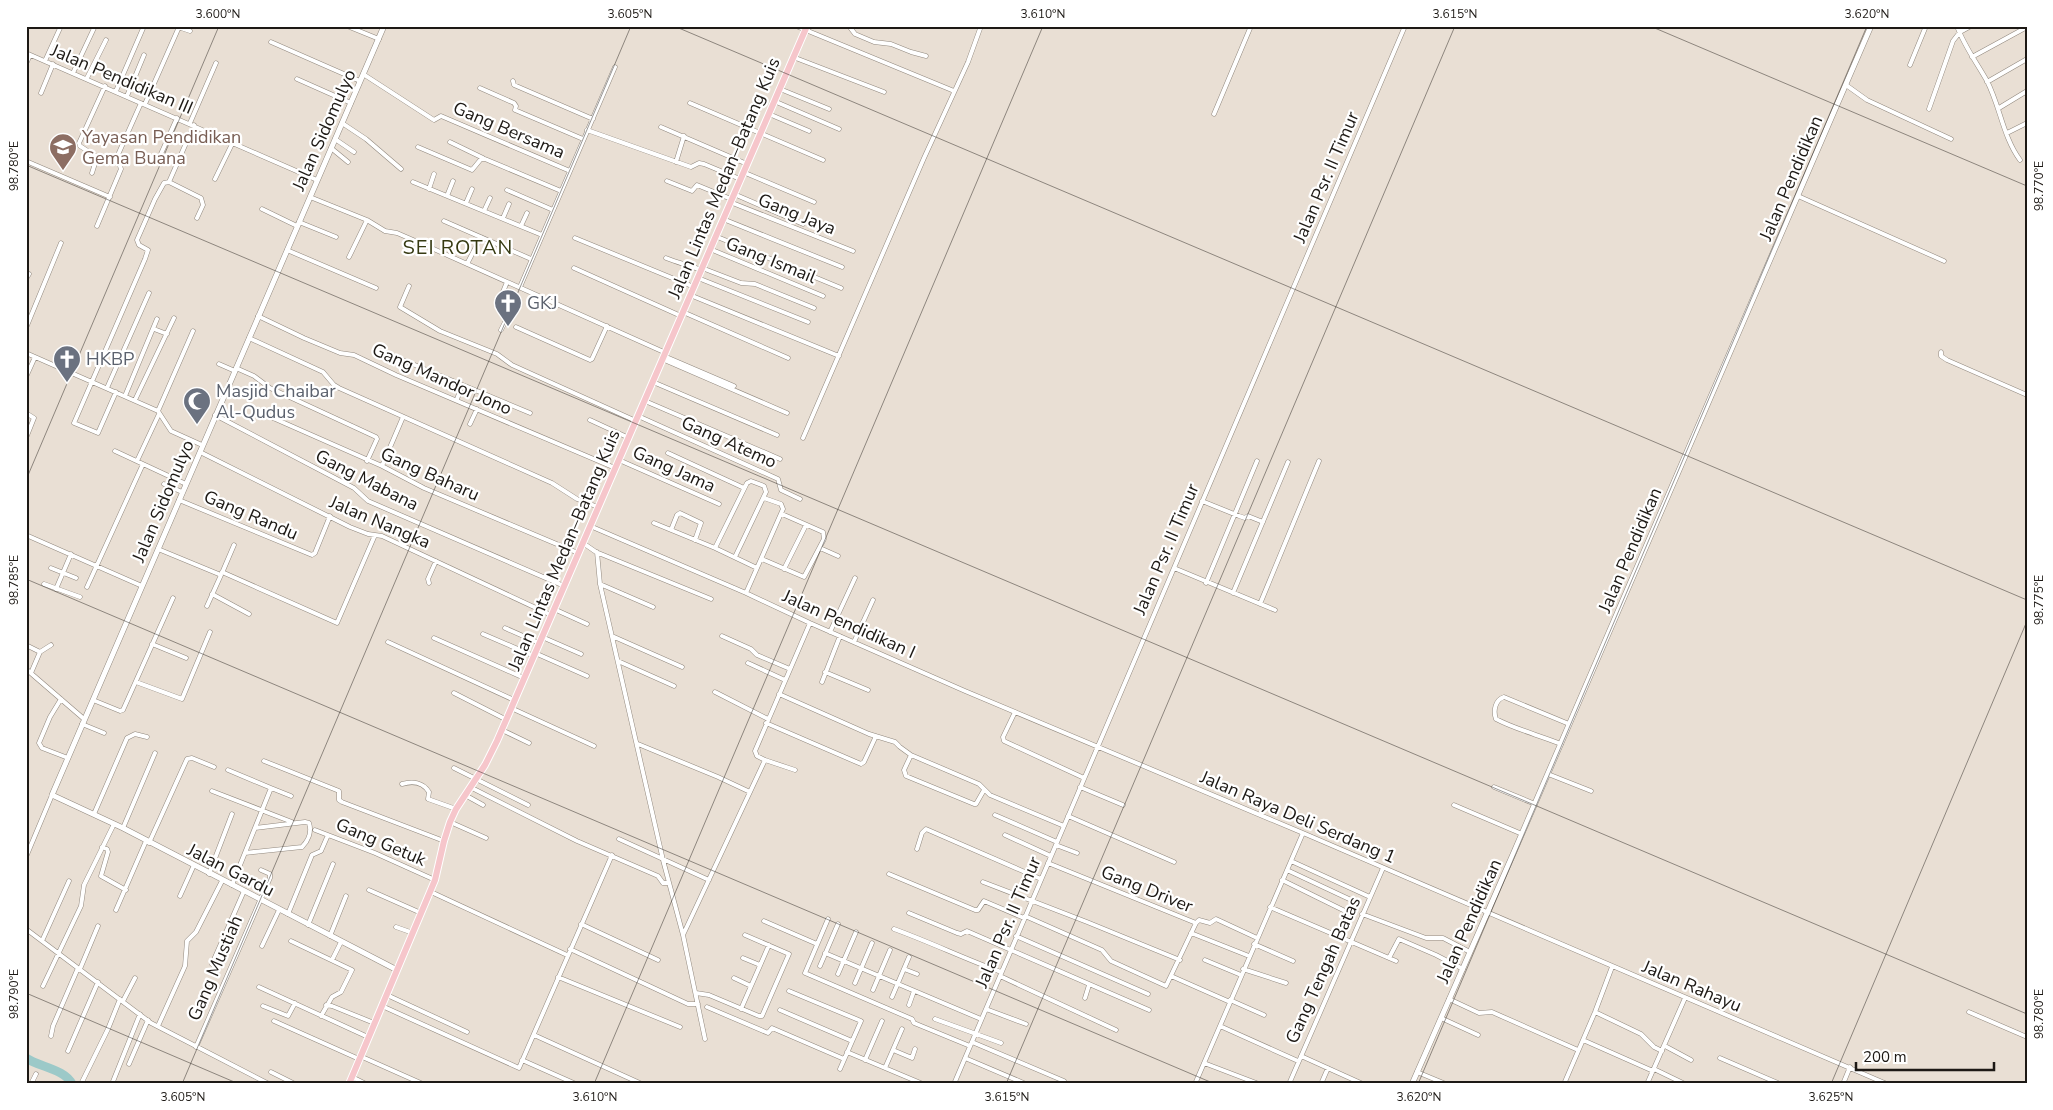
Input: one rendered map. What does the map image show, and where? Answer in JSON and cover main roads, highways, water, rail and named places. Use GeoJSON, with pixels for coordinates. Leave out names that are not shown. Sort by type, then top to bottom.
{"type":"FeatureCollection","features":[{"type":"Feature","properties":{"kind":"highway","name":"Jalan Lintas Medan–Batang Kuis"},"geometry":{"type":"LineString","coordinates":[[350,1081],[435,880],[450,822],[456,809],[490,756],[507,720],[514,700],[806,28]]}},
{"type":"Feature","properties":{"kind":"waterway"},"geometry":{"type":"LineString","coordinates":[[26,1058],[64,1075],[72,1084]]}},
{"type":"Feature","properties":{"kind":"place","name":"Yayasan Pendidikan Gema Buana"},"geometry":{"type":"Point","coordinates":[63,171]}},
{"type":"Feature","properties":{"kind":"place","name":"GKJ"},"geometry":{"type":"Point","coordinates":[508,327]}},
{"type":"Feature","properties":{"kind":"place","name":"HKBP"},"geometry":{"type":"Point","coordinates":[67,383]}},
{"type":"Feature","properties":{"kind":"place","name":"Masjid Chaibar Al-Qudus"},"geometry":{"type":"Point","coordinates":[197,425]}},
{"type":"Feature","properties":{"kind":"district","name":"SEI ROTAN"},"geometry":{"type":"Point","coordinates":[458,247]}}]}
